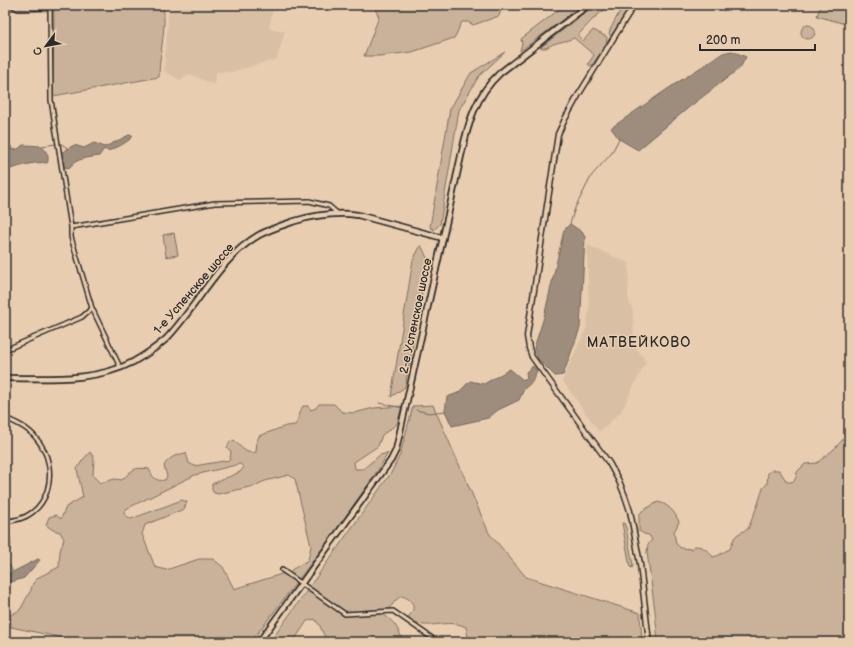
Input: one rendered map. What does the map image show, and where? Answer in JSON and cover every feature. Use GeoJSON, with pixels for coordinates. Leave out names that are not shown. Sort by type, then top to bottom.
{"type":"FeatureCollection","features":[{"type":"Feature","properties":{"kind":"main road","name":"2-е Успенское шоссе"},"geometry":{"type":"LineString","coordinates":[[259,642],[387,466],[396,450],[467,128],[482,93],[500,73],[588,5]]}},
{"type":"Feature","properties":{"kind":"main road","name":"1-е Успенское шоссе"},"geometry":{"type":"LineString","coordinates":[[5,378],[86,376],[108,372],[147,353],[165,340],[233,256],[246,244],[282,225],[306,218],[337,213],[358,215],[443,238]]}},
{"type":"Feature","properties":{"kind":"street"},"geometry":{"type":"LineString","coordinates":[[13,5],[18,9],[50,6],[50,100],[71,227],[71,237],[92,308],[120,367]]}},
{"type":"Feature","properties":{"kind":"street"},"geometry":{"type":"LineString","coordinates":[[634,5],[579,94],[558,134],[528,332],[528,345],[532,357],[540,369],[609,464],[619,481],[630,511],[640,564],[649,642]]}},
{"type":"Feature","properties":{"kind":"street"},"geometry":{"type":"LineString","coordinates":[[71,227],[215,202],[309,201],[329,206],[337,213]]}},
{"type":"Feature","properties":{"kind":"street"},"geometry":{"type":"LineString","coordinates":[[5,350],[82,317],[92,308]]}},
{"type":"Feature","properties":{"kind":"street"},"geometry":{"type":"LineString","coordinates":[[5,418],[28,430],[37,439],[47,458],[49,481],[44,499],[33,513],[18,520],[5,521]]}},
{"type":"Feature","properties":{"kind":"street"},"geometry":{"type":"LineString","coordinates":[[282,570],[345,614],[393,611],[432,638]]}},
{"type":"Feature","properties":{"kind":"shaded area"},"geometry":{"type":"Polygon","coordinates":[[[54,5],[163,5],[164,23],[159,77],[53,96],[54,5]]]}},
{"type":"Feature","properties":{"kind":"shaded area"},"geometry":{"type":"Polygon","coordinates":[[[169,5],[274,5],[269,28],[285,31],[277,59],[232,72],[216,72],[214,85],[190,74],[180,80],[164,71],[169,5]]]}},
{"type":"Feature","properties":{"kind":"shaded area"},"geometry":{"type":"Polygon","coordinates":[[[373,5],[503,5],[499,16],[473,25],[468,22],[462,22],[454,38],[412,52],[379,56],[364,56],[379,17],[373,5]]]}},
{"type":"Feature","properties":{"kind":"shaded area"},"geometry":{"type":"Polygon","coordinates":[[[565,5],[580,5],[574,7],[569,15],[520,51],[522,43],[521,39],[565,5]]]}},
{"type":"Feature","properties":{"kind":"shaded area"},"geometry":{"type":"Polygon","coordinates":[[[595,5],[611,5],[595,17],[578,35],[583,41],[593,30],[607,37],[606,45],[592,65],[590,66],[588,64],[594,55],[574,38],[552,44],[546,48],[540,48],[595,5]]]}},
{"type":"Feature","properties":{"kind":"shaded area"},"geometry":{"type":"Polygon","coordinates":[[[623,5],[631,5],[611,36],[609,34],[610,30],[623,5]]]}},
{"type":"Feature","properties":{"kind":"shaded area"},"geometry":{"type":"Polygon","coordinates":[[[821,5],[849,5],[849,25],[817,16],[821,5]]]}},
{"type":"Feature","properties":{"kind":"shaded area"},"geometry":{"type":"Polygon","coordinates":[[[808,25],[813,27],[815,32],[813,37],[808,39],[803,37],[801,32],[803,27],[808,25]]]}},
{"type":"Feature","properties":{"kind":"shaded area"},"geometry":{"type":"Polygon","coordinates":[[[732,51],[746,57],[740,68],[688,108],[638,150],[619,139],[611,128],[723,53],[732,51]]]}},
{"type":"Feature","properties":{"kind":"shaded area"},"geometry":{"type":"Polygon","coordinates":[[[505,52],[479,76],[459,110],[440,224],[434,230],[430,227],[450,109],[471,73],[505,52]]]}},
{"type":"Feature","properties":{"kind":"shaded area"},"geometry":{"type":"Polygon","coordinates":[[[129,135],[133,136],[118,147],[108,151],[104,149],[99,156],[79,160],[69,168],[64,167],[61,153],[74,145],[84,148],[94,143],[105,147],[129,135]]]}},
{"type":"Feature","properties":{"kind":"shaded area"},"geometry":{"type":"Polygon","coordinates":[[[23,145],[42,146],[48,155],[47,163],[33,163],[10,169],[5,157],[5,150],[11,146],[12,150],[18,149],[23,145]]]}},
{"type":"Feature","properties":{"kind":"shaded area"},"geometry":{"type":"Polygon","coordinates":[[[570,224],[582,232],[585,237],[580,328],[563,375],[555,376],[538,359],[534,348],[544,317],[564,230],[570,224]]]}},
{"type":"Feature","properties":{"kind":"shaded area"},"geometry":{"type":"Polygon","coordinates":[[[174,233],[178,255],[166,257],[163,235],[174,233]]]}},
{"type":"Feature","properties":{"kind":"shaded area"},"geometry":{"type":"Polygon","coordinates":[[[421,245],[428,260],[405,387],[391,397],[413,260],[421,245]]]}},
{"type":"Feature","properties":{"kind":"shaded area"},"geometry":{"type":"Polygon","coordinates":[[[587,245],[629,263],[628,297],[633,312],[634,344],[646,362],[621,412],[599,432],[562,380],[586,329],[589,308],[587,245]]]}},
{"type":"Feature","properties":{"kind":"shaded area"},"geometry":{"type":"Polygon","coordinates":[[[533,366],[537,371],[532,382],[524,389],[519,400],[498,410],[488,418],[452,426],[445,411],[447,397],[458,393],[470,381],[484,384],[510,369],[523,380],[527,378],[526,372],[533,366]]]}},
{"type":"Feature","properties":{"kind":"shaded area"},"geometry":{"type":"Polygon","coordinates":[[[319,404],[334,404],[342,412],[354,413],[374,408],[402,406],[397,424],[382,435],[378,446],[354,462],[355,469],[363,469],[380,455],[388,453],[378,470],[334,533],[251,642],[79,642],[11,627],[10,615],[20,610],[31,590],[33,583],[39,577],[59,567],[60,551],[64,539],[60,532],[53,530],[46,525],[49,517],[56,515],[61,519],[66,507],[83,497],[77,469],[90,452],[94,458],[93,476],[100,483],[115,479],[122,480],[131,471],[140,468],[149,469],[157,480],[165,480],[167,476],[164,466],[173,457],[179,454],[186,453],[189,463],[194,466],[230,460],[231,451],[227,448],[229,443],[234,440],[246,451],[252,453],[256,452],[259,436],[286,426],[295,425],[303,406],[308,406],[311,410],[316,408],[319,404]],[[240,464],[195,475],[126,509],[124,514],[131,519],[182,500],[187,502],[184,509],[145,525],[142,534],[155,567],[166,570],[199,559],[213,559],[223,567],[234,589],[288,572],[308,560],[311,546],[295,479],[289,475],[265,481],[254,486],[218,494],[214,493],[212,490],[212,484],[240,472],[244,467],[240,464]]]}},
{"type":"Feature","properties":{"kind":"shaded area"},"geometry":{"type":"Polygon","coordinates":[[[433,405],[489,533],[526,577],[640,613],[642,642],[466,642],[468,637],[466,627],[458,624],[422,625],[407,619],[413,610],[413,605],[412,602],[406,597],[401,596],[384,615],[391,620],[396,627],[403,642],[327,642],[315,619],[307,621],[293,642],[270,642],[391,473],[400,455],[413,406],[433,405]]]}},
{"type":"Feature","properties":{"kind":"shaded area"},"geometry":{"type":"Polygon","coordinates":[[[849,433],[849,642],[658,642],[647,552],[648,544],[652,540],[649,535],[639,531],[639,515],[642,511],[658,502],[665,505],[673,512],[679,522],[674,532],[676,544],[681,548],[691,549],[695,546],[701,547],[713,557],[718,556],[730,549],[734,538],[738,534],[748,529],[763,488],[767,484],[768,473],[773,470],[779,470],[787,482],[792,482],[796,478],[797,472],[805,464],[817,463],[833,450],[849,433]]]}},
{"type":"Feature","properties":{"kind":"shaded area"},"geometry":{"type":"Polygon","coordinates":[[[622,523],[624,523],[626,528],[633,565],[632,568],[630,567],[622,523]]]}},
{"type":"Feature","properties":{"kind":"shaded area"},"geometry":{"type":"Polygon","coordinates":[[[5,525],[11,545],[5,557],[5,525]]]}},
{"type":"Feature","properties":{"kind":"shaded area"},"geometry":{"type":"Polygon","coordinates":[[[38,559],[40,560],[24,578],[8,583],[5,581],[9,574],[38,559]]]}},
{"type":"Feature","properties":{"kind":"shaded area"},"geometry":{"type":"Polygon","coordinates":[[[5,561],[11,568],[11,578],[5,578],[5,561]]]}},
{"type":"Feature","properties":{"kind":"waterway"},"geometry":{"type":"LineString","coordinates":[[570,224],[575,208],[592,175],[611,154],[619,139]]}},
{"type":"Feature","properties":{"kind":"waterway"},"geometry":{"type":"LineString","coordinates":[[60,143],[69,149]]}},
{"type":"Feature","properties":{"kind":"waterway"},"geometry":{"type":"LineString","coordinates":[[42,146],[56,144]]}},
{"type":"Feature","properties":{"kind":"waterway"},"geometry":{"type":"LineString","coordinates":[[379,403],[403,408]]}},
{"type":"Feature","properties":{"kind":"waterway"},"geometry":{"type":"LineString","coordinates":[[416,410],[429,413],[445,411]]}},
{"type":"Feature","properties":{"kind":"district","name":"МАТВЕЙКОВО"},"geometry":{"type":"Point","coordinates":[639,342]}}]}
